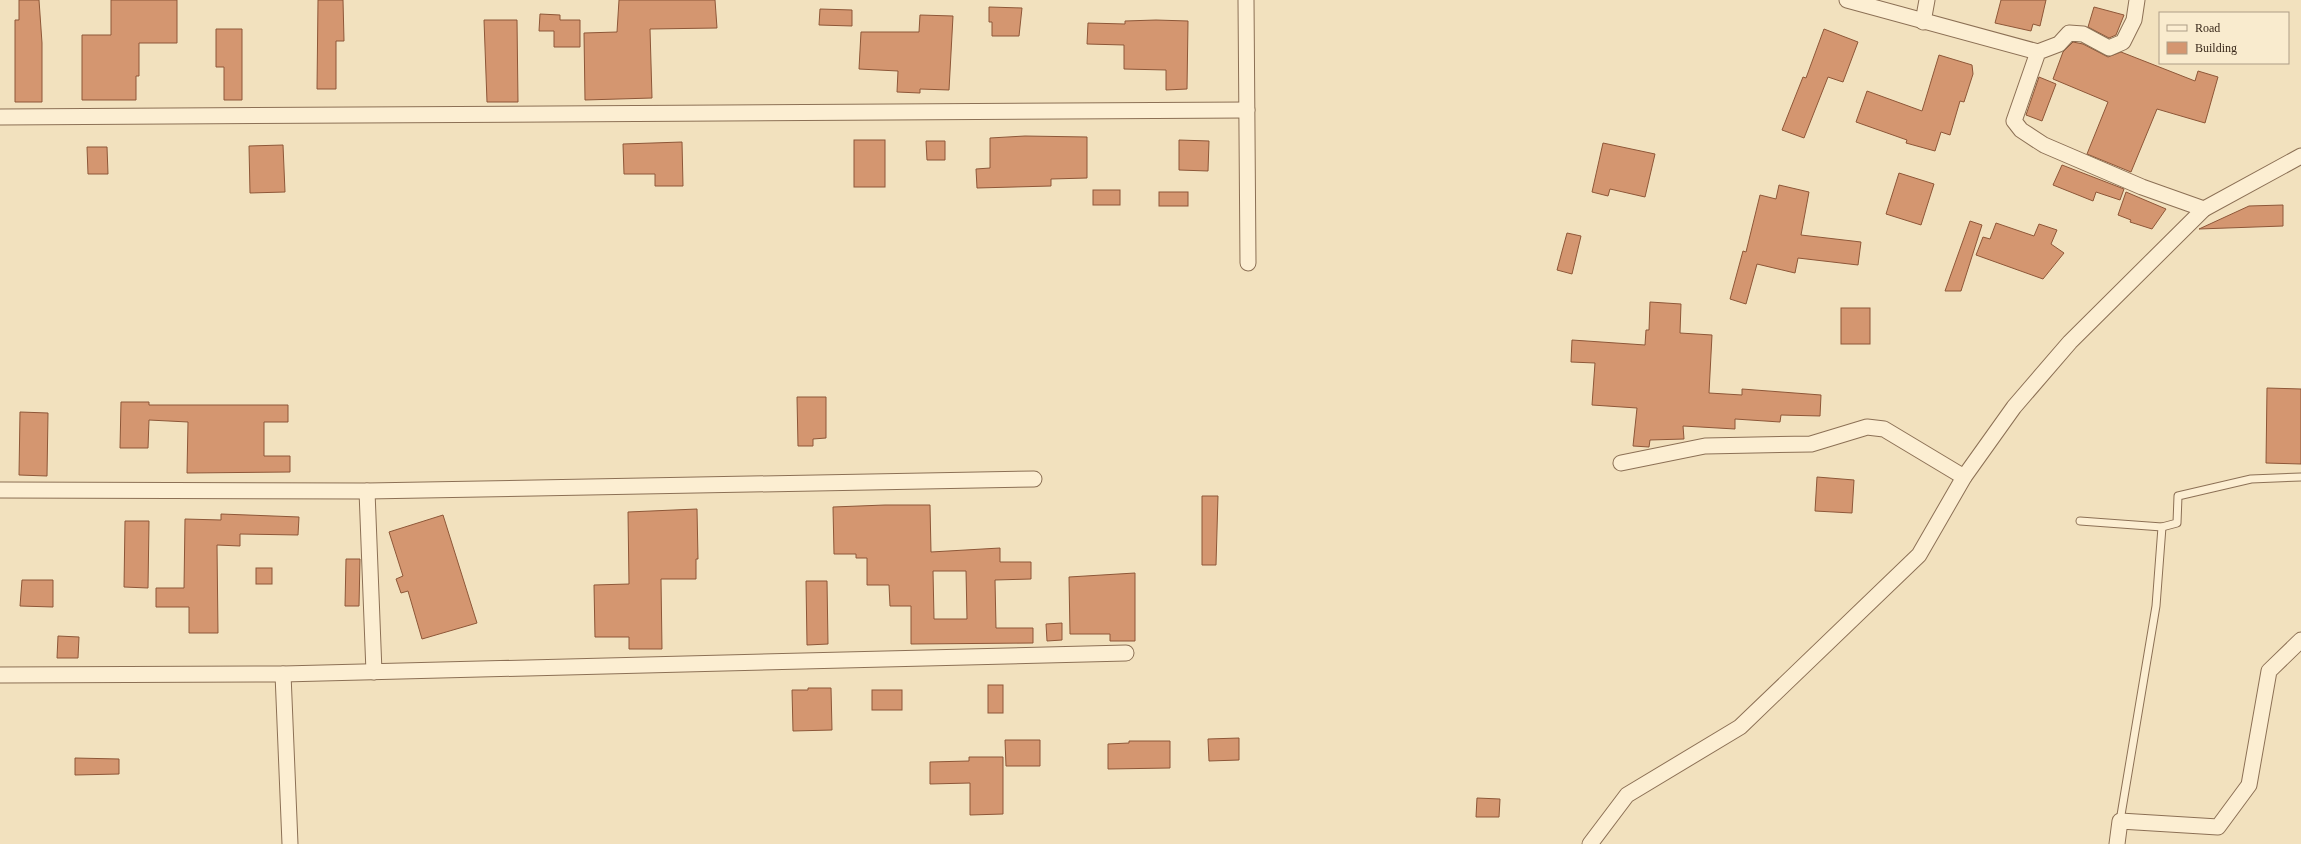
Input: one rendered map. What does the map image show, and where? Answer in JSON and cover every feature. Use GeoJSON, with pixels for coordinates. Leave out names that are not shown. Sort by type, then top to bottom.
{"type":"FeatureCollection","features":[{"type":"Feature","properties":{"kind":"street"},"geometry":{"type":"LineString","coordinates":[[1246,0],[1248,263]]}},
{"type":"Feature","properties":{"kind":"street"},"geometry":{"type":"LineString","coordinates":[[1847,0],[1923,22],[2038,52],[2059,44],[2069,33],[2083,34],[2109,48],[2123,42],[2134,20],[2137,0]]}},
{"type":"Feature","properties":{"kind":"street"},"geometry":{"type":"LineString","coordinates":[[1923,22],[1927,0]]}},
{"type":"Feature","properties":{"kind":"street"},"geometry":{"type":"LineString","coordinates":[[2038,52],[2014,120],[2021,130],[2044,145],[2142,187],[2204,209]]}},
{"type":"Feature","properties":{"kind":"street"},"geometry":{"type":"LineString","coordinates":[[0,117],[1247,110]]}},
{"type":"Feature","properties":{"kind":"street"},"geometry":{"type":"LineString","coordinates":[[1590,844],[1627,795],[1740,727],[1919,555],[1964,477],[2014,407],[2070,342],[2204,209],[2301,156]]}},
{"type":"Feature","properties":{"kind":"street"},"geometry":{"type":"LineString","coordinates":[[1621,463],[1705,446],[1811,444],[1867,426],[1884,429],[1964,477]]}},
{"type":"Feature","properties":{"kind":"street"},"geometry":{"type":"LineString","coordinates":[[0,490],[367,491],[1034,479]]}},
{"type":"Feature","properties":{"kind":"street"},"geometry":{"type":"LineString","coordinates":[[367,491],[374,672]]}},
{"type":"Feature","properties":{"kind":"street"},"geometry":{"type":"LineString","coordinates":[[2117,844],[2120,821],[2218,827],[2249,785],[2269,671],[2301,640]]}},
{"type":"Feature","properties":{"kind":"street"},"geometry":{"type":"LineString","coordinates":[[0,675],[283,674],[1126,653]]}},
{"type":"Feature","properties":{"kind":"street"},"geometry":{"type":"LineString","coordinates":[[283,674],[290,844]]}},
{"type":"Feature","properties":{"kind":"lane"},"geometry":{"type":"LineString","coordinates":[[2080,521],[2162,527],[2177,523],[2178,496],[2251,479],[2301,477]]}},
{"type":"Feature","properties":{"kind":"lane"},"geometry":{"type":"LineString","coordinates":[[2120,821],[2156,606],[2162,527]]}},
{"type":"Feature","properties":{"kind":"building"},"geometry":{"type":"Polygon","coordinates":[[[19,0],[39,0],[42,43],[42,102],[15,102],[15,20],[19,20],[19,0]]]}},
{"type":"Feature","properties":{"kind":"building"},"geometry":{"type":"Polygon","coordinates":[[[111,0],[177,0],[177,43],[139,43],[139,76],[136,76],[136,100],[82,100],[82,35],[111,35],[111,0]]]}},
{"type":"Feature","properties":{"kind":"building"},"geometry":{"type":"Polygon","coordinates":[[[318,0],[343,0],[344,41],[336,41],[336,89],[317,89],[318,0]]]}},
{"type":"Feature","properties":{"kind":"building"},"geometry":{"type":"Polygon","coordinates":[[[619,0],[715,0],[717,28],[650,29],[652,98],[585,100],[584,33],[617,32],[619,0]]]}},
{"type":"Feature","properties":{"kind":"building"},"geometry":{"type":"Polygon","coordinates":[[[2001,0],[2046,0],[2040,26],[2033,24],[2031,31],[1995,23],[2001,0]]]}},
{"type":"Feature","properties":{"kind":"building"},"geometry":{"type":"Polygon","coordinates":[[[989,7],[1022,8],[1019,36],[992,36],[992,22],[989,22],[989,7]]]}},
{"type":"Feature","properties":{"kind":"building"},"geometry":{"type":"Polygon","coordinates":[[[2094,7],[2124,15],[2116,35],[2109,38],[2088,27],[2094,7]]]}},
{"type":"Feature","properties":{"kind":"building"},"geometry":{"type":"Polygon","coordinates":[[[820,9],[852,10],[852,26],[819,25],[820,9]]]}},
{"type":"Feature","properties":{"kind":"building"},"geometry":{"type":"Polygon","coordinates":[[[540,14],[560,15],[560,20],[580,20],[580,47],[554,47],[554,31],[539,31],[540,14]]]}},
{"type":"Feature","properties":{"kind":"building"},"geometry":{"type":"Polygon","coordinates":[[[920,15],[953,16],[949,90],[920,89],[920,93],[897,92],[898,71],[859,69],[861,32],[919,32],[920,15]]]}},
{"type":"Feature","properties":{"kind":"building"},"geometry":{"type":"Polygon","coordinates":[[[484,20],[517,20],[518,102],[487,102],[484,20]]]}},
{"type":"Feature","properties":{"kind":"building"},"geometry":{"type":"Polygon","coordinates":[[[1125,21],[1188,21],[1187,89],[1166,90],[1166,70],[1124,69],[1124,45],[1087,44],[1088,23],[1125,24],[1125,21]]]}},
{"type":"Feature","properties":{"kind":"building"},"geometry":{"type":"Polygon","coordinates":[[[216,29],[242,29],[242,100],[224,100],[224,67],[216,67],[216,29]]]}},
{"type":"Feature","properties":{"kind":"building"},"geometry":{"type":"Polygon","coordinates":[[[1824,29],[1858,42],[1843,82],[1828,77],[1804,138],[1782,130],[1803,77],[1806,78],[1824,29]]]}},
{"type":"Feature","properties":{"kind":"building"},"geometry":{"type":"Polygon","coordinates":[[[2073,42],[2083,44],[2108,57],[2121,52],[2195,81],[2198,71],[2218,77],[2205,123],[2157,109],[2131,172],[2087,154],[2108,102],[2053,79],[2063,52],[2073,42]]]}},
{"type":"Feature","properties":{"kind":"building"},"geometry":{"type":"Polygon","coordinates":[[[1939,55],[1972,65],[1973,74],[1964,102],[1960,101],[1950,135],[1941,132],[1935,151],[1906,143],[1907,140],[1856,122],[1867,91],[1922,111],[1939,55]]]}},
{"type":"Feature","properties":{"kind":"building"},"geometry":{"type":"Polygon","coordinates":[[[2039,77],[2056,84],[2042,121],[2026,115],[2039,77]]]}},
{"type":"Feature","properties":{"kind":"building"},"geometry":{"type":"Polygon","coordinates":[[[1025,136],[1087,137],[1087,178],[1051,179],[1051,186],[977,188],[976,169],[990,168],[990,138],[1025,136]]]}},
{"type":"Feature","properties":{"kind":"building"},"geometry":{"type":"Polygon","coordinates":[[[854,140],[885,140],[885,187],[854,187],[854,140]]]}},
{"type":"Feature","properties":{"kind":"building"},"geometry":{"type":"Polygon","coordinates":[[[1179,140],[1209,141],[1208,171],[1179,170],[1179,140]]]}},
{"type":"Feature","properties":{"kind":"building"},"geometry":{"type":"Polygon","coordinates":[[[926,141],[945,141],[945,160],[927,160],[926,141]]]}},
{"type":"Feature","properties":{"kind":"building"},"geometry":{"type":"Polygon","coordinates":[[[682,142],[683,186],[655,186],[655,174],[624,174],[623,144],[682,142]]]}},
{"type":"Feature","properties":{"kind":"building"},"geometry":{"type":"Polygon","coordinates":[[[1603,143],[1655,154],[1645,197],[1610,189],[1608,196],[1592,192],[1603,143]]]}},
{"type":"Feature","properties":{"kind":"building"},"geometry":{"type":"Polygon","coordinates":[[[283,145],[285,192],[250,193],[249,146],[283,145]]]}},
{"type":"Feature","properties":{"kind":"building"},"geometry":{"type":"Polygon","coordinates":[[[87,147],[107,147],[108,174],[88,174],[87,147]]]}},
{"type":"Feature","properties":{"kind":"building"},"geometry":{"type":"Polygon","coordinates":[[[2062,165],[2124,189],[2120,200],[2096,192],[2093,201],[2053,185],[2062,165]]]}},
{"type":"Feature","properties":{"kind":"building"},"geometry":{"type":"Polygon","coordinates":[[[1899,173],[1934,184],[1921,225],[1886,214],[1899,173]]]}},
{"type":"Feature","properties":{"kind":"building"},"geometry":{"type":"Polygon","coordinates":[[[1779,185],[1809,192],[1801,235],[1861,242],[1858,265],[1798,258],[1795,273],[1757,264],[1746,304],[1730,299],[1743,251],[1746,252],[1760,195],[1776,199],[1779,185]]]}},
{"type":"Feature","properties":{"kind":"building"},"geometry":{"type":"Polygon","coordinates":[[[1093,190],[1120,190],[1120,205],[1093,205],[1093,190]]]}},
{"type":"Feature","properties":{"kind":"building"},"geometry":{"type":"Polygon","coordinates":[[[1159,192],[1188,192],[1188,206],[1159,206],[1159,192]]]}},
{"type":"Feature","properties":{"kind":"building"},"geometry":{"type":"Polygon","coordinates":[[[2126,192],[2166,209],[2152,229],[2130,222],[2131,220],[2118,215],[2126,192]]]}},
{"type":"Feature","properties":{"kind":"building"},"geometry":{"type":"Polygon","coordinates":[[[2283,205],[2283,226],[2199,229],[2249,206],[2283,205]]]}},
{"type":"Feature","properties":{"kind":"building"},"geometry":{"type":"Polygon","coordinates":[[[1970,221],[1982,225],[1961,291],[1945,291],[1970,221]]]}},
{"type":"Feature","properties":{"kind":"building"},"geometry":{"type":"Polygon","coordinates":[[[1996,223],[2034,236],[2039,224],[2057,230],[2051,244],[2064,253],[2043,279],[1976,255],[1983,237],[1990,239],[1996,223]]]}},
{"type":"Feature","properties":{"kind":"building"},"geometry":{"type":"Polygon","coordinates":[[[1567,233],[1581,236],[1572,274],[1557,270],[1567,233]]]}},
{"type":"Feature","properties":{"kind":"building"},"geometry":{"type":"Polygon","coordinates":[[[1650,302],[1681,304],[1680,333],[1712,335],[1709,393],[1742,395],[1742,389],[1821,395],[1820,416],[1781,415],[1780,422],[1735,419],[1735,429],[1683,426],[1684,439],[1650,440],[1649,447],[1633,446],[1637,408],[1592,405],[1595,363],[1571,362],[1572,340],[1645,345],[1646,330],[1649,330],[1650,302]]]}},
{"type":"Feature","properties":{"kind":"building"},"geometry":{"type":"Polygon","coordinates":[[[1841,308],[1870,308],[1870,344],[1841,344],[1841,308]]]}},
{"type":"Feature","properties":{"kind":"building"},"geometry":{"type":"Polygon","coordinates":[[[2267,388],[2301,389],[2301,464],[2266,463],[2267,388]]]}},
{"type":"Feature","properties":{"kind":"building"},"geometry":{"type":"Polygon","coordinates":[[[797,397],[826,397],[826,438],[813,439],[813,446],[798,446],[797,397]]]}},
{"type":"Feature","properties":{"kind":"building"},"geometry":{"type":"Polygon","coordinates":[[[121,402],[149,402],[149,405],[288,405],[288,422],[264,422],[264,456],[290,456],[290,472],[187,473],[188,422],[149,420],[148,448],[120,448],[121,402]]]}},
{"type":"Feature","properties":{"kind":"building"},"geometry":{"type":"Polygon","coordinates":[[[20,412],[48,413],[47,476],[19,475],[20,412]]]}},
{"type":"Feature","properties":{"kind":"building"},"geometry":{"type":"Polygon","coordinates":[[[1817,477],[1854,480],[1852,513],[1815,511],[1817,477]]]}},
{"type":"Feature","properties":{"kind":"building"},"geometry":{"type":"Polygon","coordinates":[[[1202,496],[1218,496],[1216,565],[1202,565],[1202,496]]]}},
{"type":"Feature","properties":{"kind":"building"},"geometry":{"type":"Polygon","coordinates":[[[930,505],[931,552],[1000,548],[1000,562],[1031,562],[1031,579],[995,580],[996,628],[1033,628],[1033,643],[911,644],[911,606],[890,606],[889,585],[867,585],[867,558],[856,558],[856,554],[834,554],[833,507],[930,505]],[[933,571],[934,619],[967,619],[966,571],[933,571]]]}},
{"type":"Feature","properties":{"kind":"building"},"geometry":{"type":"Polygon","coordinates":[[[697,509],[698,559],[696,559],[696,579],[661,579],[662,649],[629,649],[629,637],[595,637],[594,585],[629,584],[628,512],[697,509]]]}},
{"type":"Feature","properties":{"kind":"building"},"geometry":{"type":"Polygon","coordinates":[[[221,514],[299,517],[298,535],[240,534],[240,546],[217,545],[218,633],[189,633],[189,607],[156,607],[156,588],[184,588],[185,519],[221,520],[221,514]]]}},
{"type":"Feature","properties":{"kind":"building"},"geometry":{"type":"Polygon","coordinates":[[[443,515],[477,623],[422,639],[408,591],[401,593],[396,579],[403,576],[389,532],[443,515]]]}},
{"type":"Feature","properties":{"kind":"building"},"geometry":{"type":"Polygon","coordinates":[[[125,521],[149,521],[148,588],[124,587],[125,521]]]}},
{"type":"Feature","properties":{"kind":"building"},"geometry":{"type":"Polygon","coordinates":[[[346,559],[360,559],[359,606],[345,606],[346,559]]]}},
{"type":"Feature","properties":{"kind":"building"},"geometry":{"type":"Polygon","coordinates":[[[256,568],[272,568],[272,584],[256,584],[256,568]]]}},
{"type":"Feature","properties":{"kind":"building"},"geometry":{"type":"Polygon","coordinates":[[[1135,573],[1135,641],[1110,641],[1110,634],[1070,634],[1069,577],[1135,573]]]}},
{"type":"Feature","properties":{"kind":"building"},"geometry":{"type":"Polygon","coordinates":[[[22,580],[53,580],[53,607],[20,606],[22,580]]]}},
{"type":"Feature","properties":{"kind":"building"},"geometry":{"type":"Polygon","coordinates":[[[806,581],[827,581],[828,644],[807,645],[806,581]]]}},
{"type":"Feature","properties":{"kind":"building"},"geometry":{"type":"Polygon","coordinates":[[[1062,623],[1062,640],[1047,641],[1046,624],[1062,623]]]}},
{"type":"Feature","properties":{"kind":"building"},"geometry":{"type":"Polygon","coordinates":[[[58,636],[79,637],[78,658],[57,658],[58,636]]]}},
{"type":"Feature","properties":{"kind":"building"},"geometry":{"type":"Polygon","coordinates":[[[988,685],[1003,685],[1003,713],[988,713],[988,685]]]}},
{"type":"Feature","properties":{"kind":"building"},"geometry":{"type":"Polygon","coordinates":[[[808,688],[831,688],[832,730],[793,731],[792,690],[808,690],[808,688]]]}},
{"type":"Feature","properties":{"kind":"building"},"geometry":{"type":"Polygon","coordinates":[[[872,690],[902,690],[902,710],[872,710],[872,690]]]}},
{"type":"Feature","properties":{"kind":"building"},"geometry":{"type":"Polygon","coordinates":[[[1239,738],[1239,760],[1209,761],[1208,739],[1239,738]]]}},
{"type":"Feature","properties":{"kind":"building"},"geometry":{"type":"Polygon","coordinates":[[[1005,740],[1040,740],[1040,766],[1006,766],[1005,740]]]}},
{"type":"Feature","properties":{"kind":"building"},"geometry":{"type":"Polygon","coordinates":[[[1129,741],[1170,741],[1170,768],[1108,769],[1108,744],[1129,743],[1129,741]]]}},
{"type":"Feature","properties":{"kind":"building"},"geometry":{"type":"Polygon","coordinates":[[[969,757],[1003,757],[1003,814],[970,815],[970,783],[930,784],[930,762],[969,761],[969,757]]]}},
{"type":"Feature","properties":{"kind":"building"},"geometry":{"type":"Polygon","coordinates":[[[75,758],[119,759],[119,774],[75,775],[75,758]]]}},
{"type":"Feature","properties":{"kind":"building"},"geometry":{"type":"Polygon","coordinates":[[[1477,798],[1500,799],[1499,817],[1476,817],[1477,798]]]}}]}
